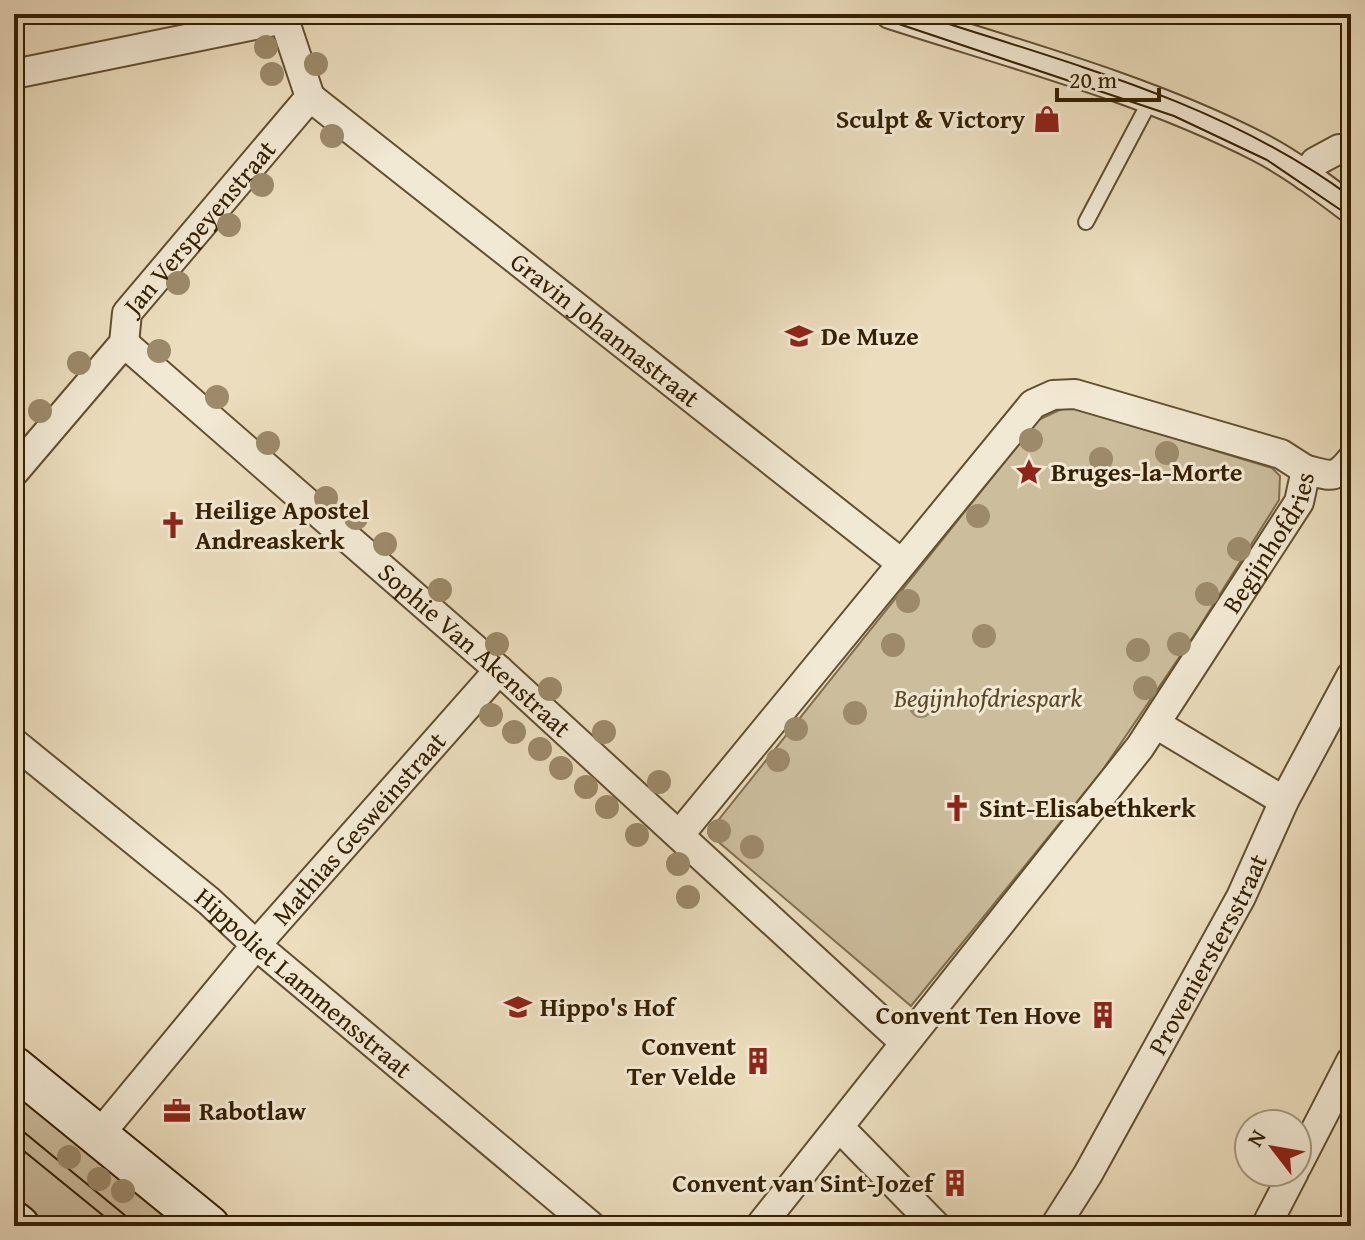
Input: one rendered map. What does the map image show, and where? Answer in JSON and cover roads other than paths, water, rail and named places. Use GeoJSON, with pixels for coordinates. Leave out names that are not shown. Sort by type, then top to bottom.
{"type":"FeatureCollection","features":[{"type":"Feature","properties":{"kind":"main road"},"geometry":{"type":"LineString","coordinates":[[14,1067],[209,1226]]}},
{"type":"Feature","properties":{"kind":"main road"},"geometry":{"type":"LineString","coordinates":[[14,1222],[19,1226]]}},
{"type":"Feature","properties":{"kind":"street"},"geometry":{"type":"LineString","coordinates":[[890,14],[1151,99],[1261,148],[1351,209]]}},
{"type":"Feature","properties":{"kind":"street"},"geometry":{"type":"LineString","coordinates":[[14,74],[287,17],[310,97]]}},
{"type":"Feature","properties":{"kind":"street","name":"Jan Verspeyenstraat"},"geometry":{"type":"LineString","coordinates":[[14,472],[124,343],[127,313],[310,97]]}},
{"type":"Feature","properties":{"kind":"street","name":"Gravin Johannastraat"},"geometry":{"type":"LineString","coordinates":[[310,97],[901,563]]}},
{"type":"Feature","properties":{"kind":"street"},"geometry":{"type":"LineString","coordinates":[[1306,176],[1315,162],[1339,149],[1351,152]]}},
{"type":"Feature","properties":{"kind":"street","name":"Sophie Van Akenstraat"},"geometry":{"type":"LineString","coordinates":[[124,343],[499,670],[680,834]]}},
{"type":"Feature","properties":{"kind":"street","name":"Begijnhofdries"},"geometry":{"type":"LineString","coordinates":[[680,834],[1033,404],[1053,395],[1075,394],[1281,454],[1306,470],[1299,502],[1156,724],[760,1226]]}},
{"type":"Feature","properties":{"kind":"street"},"geometry":{"type":"LineString","coordinates":[[1306,470],[1334,476],[1347,469]]}},
{"type":"Feature","properties":{"kind":"street","name":"Mathias Gesweinstraat"},"geometry":{"type":"LineString","coordinates":[[99,1135],[256,945],[499,670]]}},
{"type":"Feature","properties":{"kind":"street","name":"Provenierstersstraat"},"geometry":{"type":"LineString","coordinates":[[1055,1226],[1088,1174],[1241,897],[1284,801],[1351,676]]}},
{"type":"Feature","properties":{"kind":"street"},"geometry":{"type":"LineString","coordinates":[[1156,724],[1284,801]]}},
{"type":"Feature","properties":{"kind":"street","name":"Hippoliet Lammensstraat"},"geometry":{"type":"LineString","coordinates":[[14,743],[209,901],[256,945],[591,1226]]}},
{"type":"Feature","properties":{"kind":"street"},"geometry":{"type":"LineString","coordinates":[[680,834],[904,1042]]}},
{"type":"Feature","properties":{"kind":"street"},"geometry":{"type":"LineString","coordinates":[[1313,1135],[1351,1061]]}},
{"type":"Feature","properties":{"kind":"street"},"geometry":{"type":"LineString","coordinates":[[839,1127],[936,1226]]}},
{"type":"Feature","properties":{"kind":"street"},"geometry":{"type":"LineString","coordinates":[[1266,1226],[1286,1188]]}},
{"type":"Feature","properties":{"kind":"lane"},"geometry":{"type":"LineString","coordinates":[[1086,222],[1151,99]]}},
{"type":"Feature","properties":{"kind":"tram line"},"geometry":{"type":"LineString","coordinates":[[869,14],[1174,116],[1267,160],[1351,217]]}},
{"type":"Feature","properties":{"kind":"tram line"},"geometry":{"type":"LineString","coordinates":[[918,14],[1087,68],[1197,110],[1302,164],[1351,197]]}},
{"type":"Feature","properties":{"kind":"tram line"},"geometry":{"type":"LineString","coordinates":[[14,1124],[138,1226]]}},
{"type":"Feature","properties":{"kind":"tram line"},"geometry":{"type":"LineString","coordinates":[[14,1143],[116,1226]]}},
{"type":"Feature","properties":{"kind":"place","name":"Sculpt & Victory"},"geometry":{"type":"Point","coordinates":[1047,119]}},
{"type":"Feature","properties":{"kind":"place","name":"De Muze"},"geometry":{"type":"Point","coordinates":[799,336]}},
{"type":"Feature","properties":{"kind":"place","name":"Bruges-la-Morte"},"geometry":{"type":"Point","coordinates":[1029,472]}},
{"type":"Feature","properties":{"kind":"place","name":"Heilige Apostel Andreaskerk"},"geometry":{"type":"Point","coordinates":[173,525]}},
{"type":"Feature","properties":{"kind":"place","name":"Sint-Elisabethkerk"},"geometry":{"type":"Point","coordinates":[957,808]}},
{"type":"Feature","properties":{"kind":"place","name":"Hippo's Hof"},"geometry":{"type":"Point","coordinates":[518,1007]}},
{"type":"Feature","properties":{"kind":"place","name":"Convent Ten Hove"},"geometry":{"type":"Point","coordinates":[1103,1015]}},
{"type":"Feature","properties":{"kind":"place","name":"Convent Ter Velde"},"geometry":{"type":"Point","coordinates":[758,1061]}},
{"type":"Feature","properties":{"kind":"place","name":"Rabotlaw"},"geometry":{"type":"Point","coordinates":[177,1111]}},
{"type":"Feature","properties":{"kind":"place","name":"Convent van Sint-Jozef"},"geometry":{"type":"Point","coordinates":[955,1183]}},
{"type":"Feature","properties":{"kind":"park label","name":"Begijnhofdriespark"},"geometry":{"type":"Point","coordinates":[988,698]}}]}
